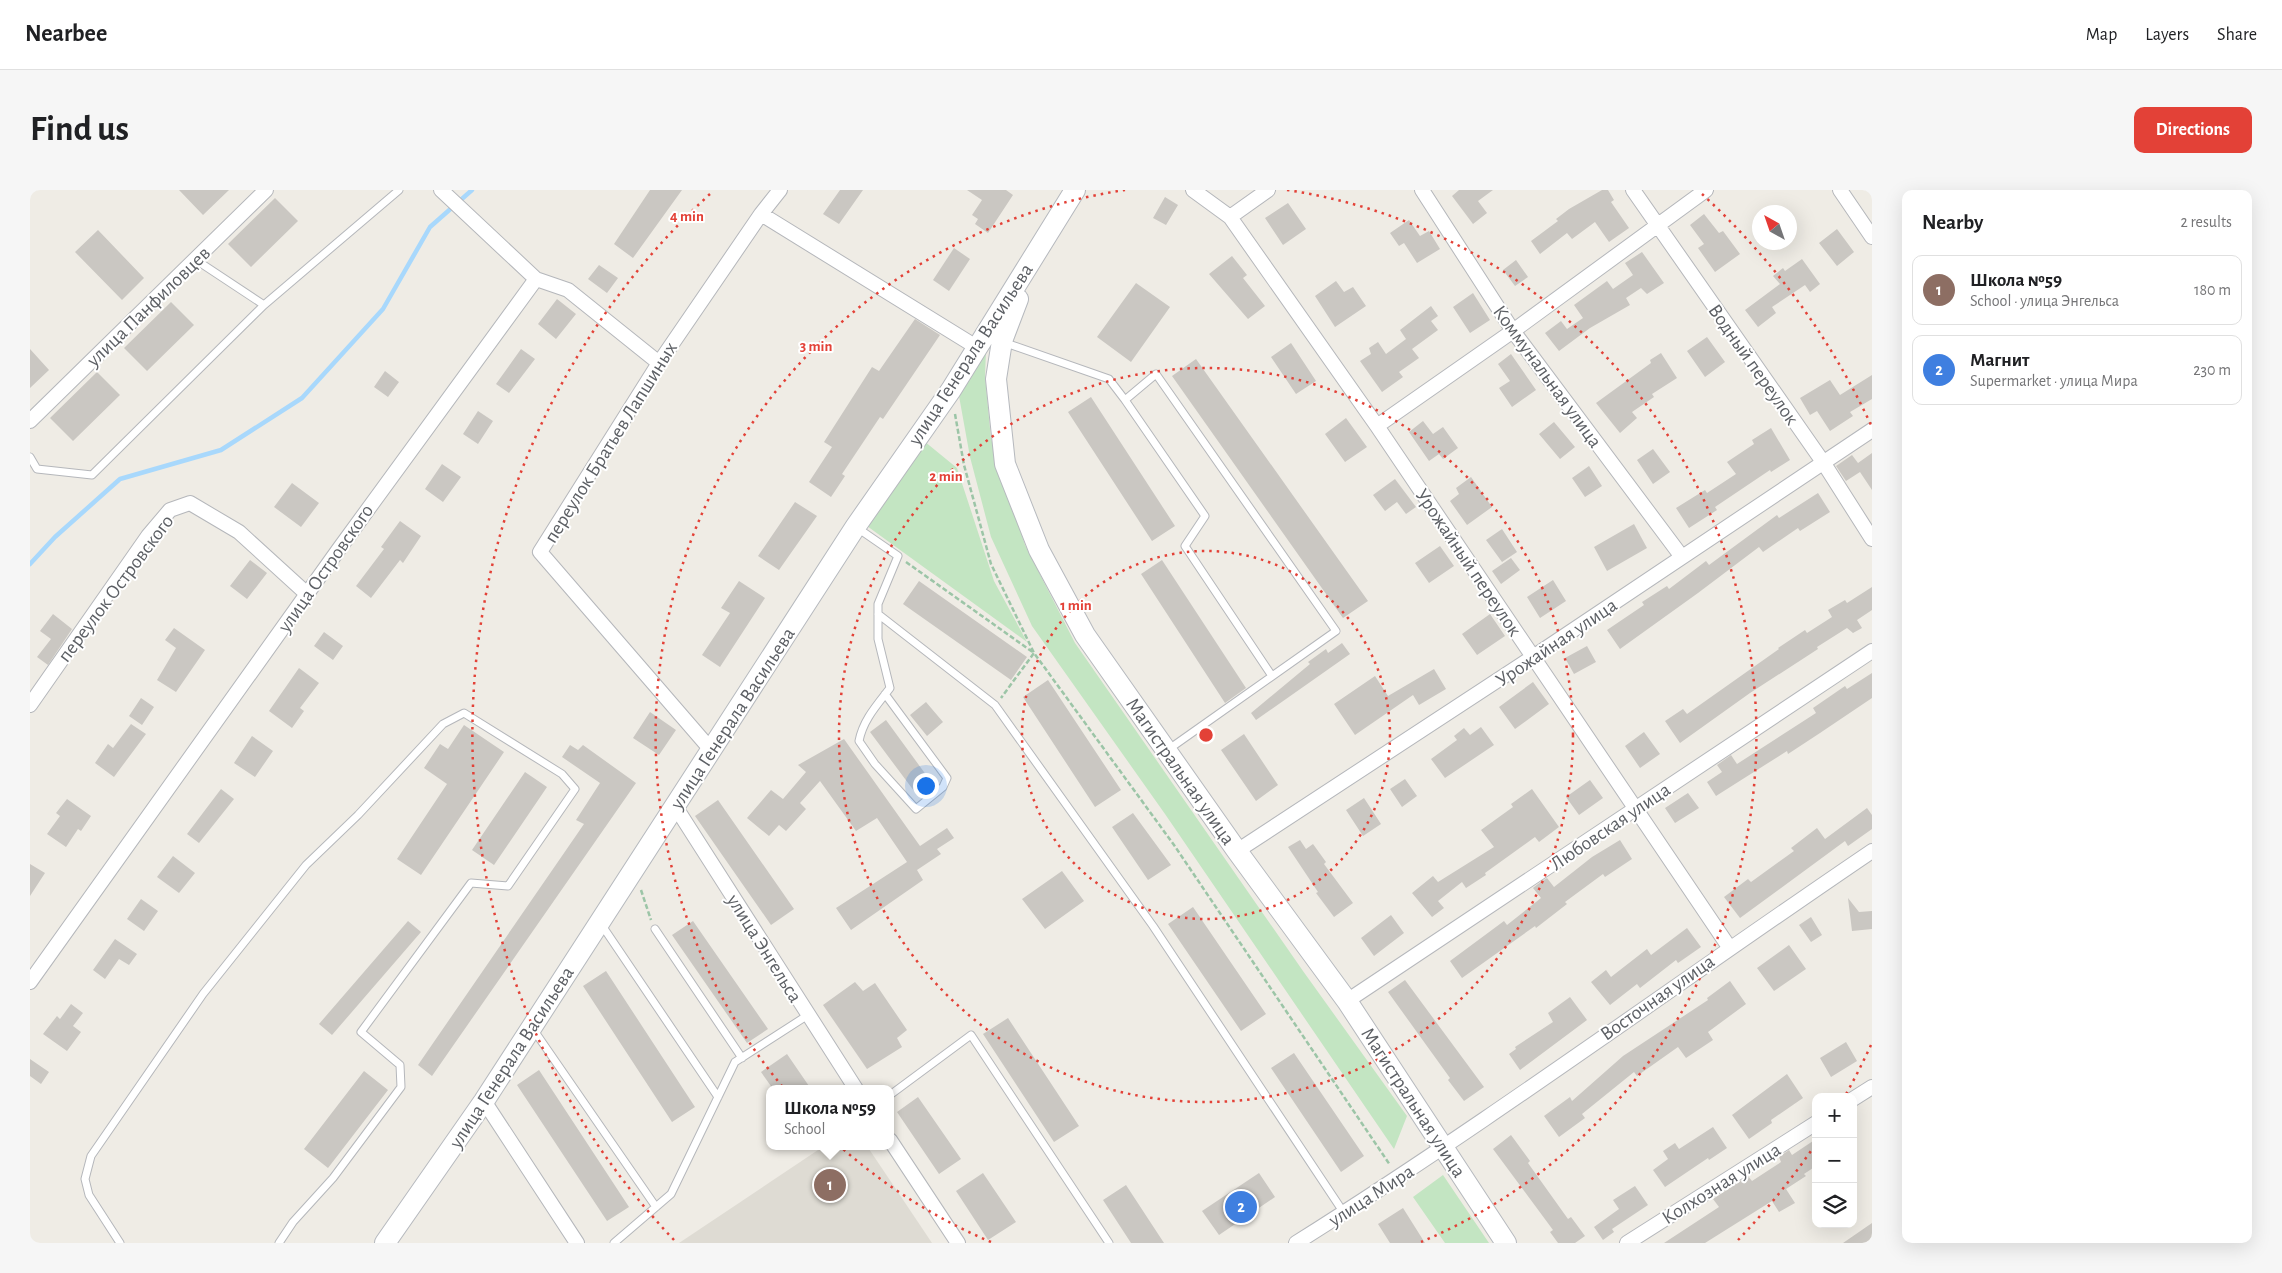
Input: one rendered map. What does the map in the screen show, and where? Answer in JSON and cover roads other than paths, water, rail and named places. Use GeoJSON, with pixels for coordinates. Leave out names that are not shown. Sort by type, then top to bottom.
{"type":"FeatureCollection","features":[{"type":"Feature","properties":{"kind":"main road","name":"улица Генерала Васильева"},"geometry":{"type":"LineString","coordinates":[[385,1243],[484,1101],[674,806],[712,752],[856,526],[951,390],[1075,190]]}},
{"type":"Feature","properties":{"kind":"main road","name":"Магистральная улица"},"geometry":{"type":"LineString","coordinates":[[1034,254],[1002,341],[996,380],[1005,464],[1039,550],[1085,635],[1237,851],[1347,1001],[1506,1243]]}},
{"type":"Feature","properties":{"kind":"street","name":"улица Панфиловцев"},"geometry":{"type":"LineString","coordinates":[[30,421],[266,190]]}},
{"type":"Feature","properties":{"kind":"street"},"geometry":{"type":"LineString","coordinates":[[441,190],[536,279],[568,290],[659,363]]}},
{"type":"Feature","properties":{"kind":"street","name":"переулок Братьев Лапшиных"},"geometry":{"type":"LineString","coordinates":[[712,752],[540,552],[659,363],[761,214],[780,190]]}},
{"type":"Feature","properties":{"kind":"street","name":"Урожайный переулок"},"geometry":{"type":"LineString","coordinates":[[1193,190],[1230,217],[1376,426],[1729,947]]}},
{"type":"Feature","properties":{"kind":"street"},"geometry":{"type":"LineString","coordinates":[[1230,217],[1268,190]]}},
{"type":"Feature","properties":{"kind":"street","name":"Коммунальная улица"},"geometry":{"type":"LineString","coordinates":[[1422,190],[1513,331],[1682,557]]}},
{"type":"Feature","properties":{"kind":"street","name":"Водный переулок"},"geometry":{"type":"LineString","coordinates":[[1633,190],[1822,462],[1872,539]]}},
{"type":"Feature","properties":{"kind":"street"},"geometry":{"type":"LineString","coordinates":[[1376,426],[1513,331],[1706,190]]}},
{"type":"Feature","properties":{"kind":"street"},"geometry":{"type":"LineString","coordinates":[[1840,190],[1872,237]]}},
{"type":"Feature","properties":{"kind":"street"},"geometry":{"type":"LineString","coordinates":[[761,214],[978,348]]}},
{"type":"Feature","properties":{"kind":"street","name":"улица Островского"},"geometry":{"type":"LineString","coordinates":[[30,982],[307,594],[536,279]]}},
{"type":"Feature","properties":{"kind":"street","name":"Урожайная улица"},"geometry":{"type":"LineString","coordinates":[[1237,851],[1533,658],[1872,430]]}},
{"type":"Feature","properties":{"kind":"street","name":"переулок Островского"},"geometry":{"type":"LineString","coordinates":[[30,705],[148,536],[170,510],[190,503],[239,532],[307,594]]}},
{"type":"Feature","properties":{"kind":"street","name":"Любовская улица"},"geometry":{"type":"LineString","coordinates":[[1347,1001],[1872,651]]}},
{"type":"Feature","properties":{"kind":"street","name":"улица Энгельса"},"geometry":{"type":"LineString","coordinates":[[674,806],[853,1085]]}},
{"type":"Feature","properties":{"kind":"street","name":"Восточная улица"},"geometry":{"type":"LineString","coordinates":[[1444,1146],[1729,947],[1872,850]]}},
{"type":"Feature","properties":{"kind":"street"},"geometry":{"type":"LineString","coordinates":[[1857,1096],[1872,1087]]}},
{"type":"Feature","properties":{"kind":"street"},"geometry":{"type":"LineString","coordinates":[[484,1101],[577,1243]]}},
{"type":"Feature","properties":{"kind":"street","name":"Колхозная улица"},"geometry":{"type":"LineString","coordinates":[[1627,1243],[1812,1126]]}},
{"type":"Feature","properties":{"kind":"street"},"geometry":{"type":"LineString","coordinates":[[894,1146],[958,1243]]}},
{"type":"Feature","properties":{"kind":"street","name":"улица Мира"},"geometry":{"type":"LineString","coordinates":[[1296,1243],[1399,1178],[1444,1146]]}},
{"type":"Feature","properties":{"kind":"lane"},"geometry":{"type":"LineString","coordinates":[[30,457],[37,469],[92,475],[264,305],[399,190]]}},
{"type":"Feature","properties":{"kind":"lane"},"geometry":{"type":"LineString","coordinates":[[196,260],[264,305]]}},
{"type":"Feature","properties":{"kind":"lane"},"geometry":{"type":"LineString","coordinates":[[1002,341],[1109,379],[1205,516],[1185,546],[1272,676]]}},
{"type":"Feature","properties":{"kind":"lane"},"geometry":{"type":"LineString","coordinates":[[1125,400],[1156,374],[1336,631],[1166,751]]}},
{"type":"Feature","properties":{"kind":"lane"},"geometry":{"type":"LineString","coordinates":[[856,526],[898,556],[878,604],[878,640],[890,688],[885,694],[862,727],[859,741],[875,764],[916,809],[944,786],[946,778],[885,694]]}},
{"type":"Feature","properties":{"kind":"lane"},"geometry":{"type":"LineString","coordinates":[[878,614],[995,705],[1152,926],[1344,1213]]}},
{"type":"Feature","properties":{"kind":"lane"},"geometry":{"type":"LineString","coordinates":[[120,1243],[89,1195],[85,1178],[91,1156],[203,994],[306,865],[358,815],[443,724],[464,713],[562,774],[575,789],[508,886],[471,883],[361,1032],[400,1065],[401,1087],[333,1178],[294,1222],[279,1243]]}},
{"type":"Feature","properties":{"kind":"lane"},"geometry":{"type":"LineString","coordinates":[[599,922],[718,1097]]}},
{"type":"Feature","properties":{"kind":"lane"},"geometry":{"type":"LineString","coordinates":[[655,929],[742,1058]]}},
{"type":"Feature","properties":{"kind":"lane"},"geometry":{"type":"LineString","coordinates":[[614,1243],[671,1194],[735,1062],[808,1015]]}},
{"type":"Feature","properties":{"kind":"lane"},"geometry":{"type":"LineString","coordinates":[[532,1027],[656,1207]]}},
{"type":"Feature","properties":{"kind":"lane"},"geometry":{"type":"LineString","coordinates":[[894,1092],[971,1035],[1109,1243]]}},
{"type":"Feature","properties":{"kind":"waterway"},"geometry":{"type":"LineString","coordinates":[[30,564],[55,537],[120,479],[221,450],[302,398],[383,309],[430,227],[472,190]]}},
{"type":"Feature","properties":{"kind":"place","name":"Школа №59"},"geometry":{"type":"Point","coordinates":[830,1185]}},
{"type":"Feature","properties":{"kind":"place","name":"Магнит"},"geometry":{"type":"Point","coordinates":[1241,1207]}}]}
